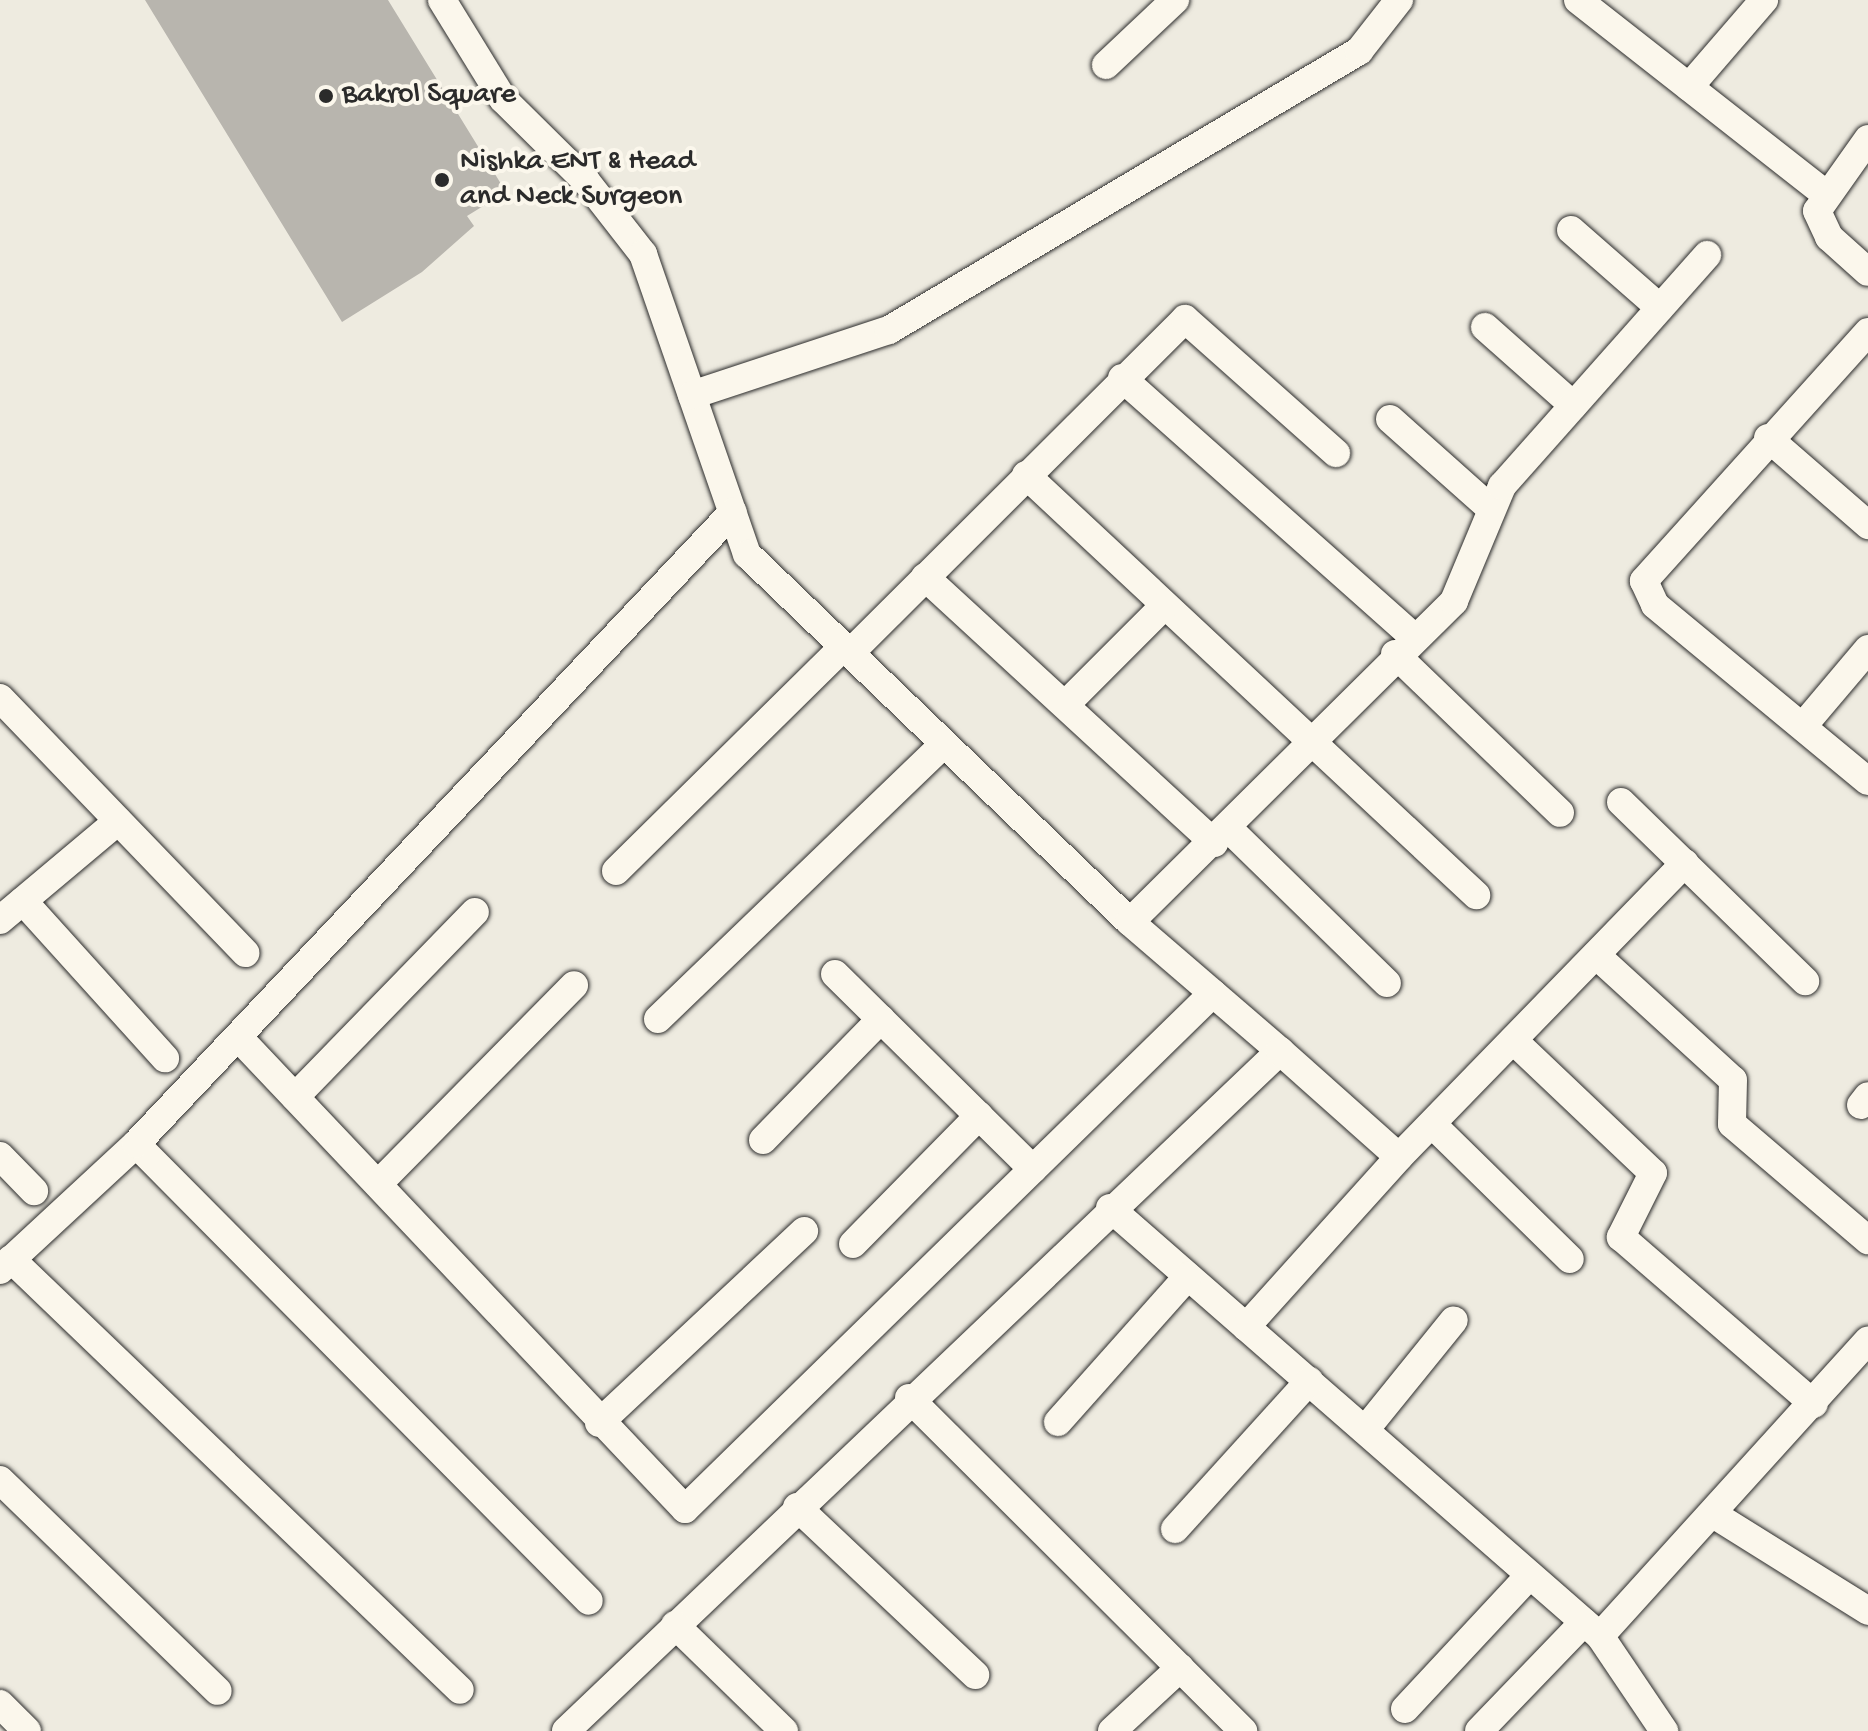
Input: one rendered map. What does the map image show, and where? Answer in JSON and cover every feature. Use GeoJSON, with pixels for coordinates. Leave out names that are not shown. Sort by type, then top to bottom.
{"type":"FeatureCollection","features":[{"type":"Feature","properties":{"kind":"street"},"geometry":{"type":"LineString","coordinates":[[442,0],[503,99],[586,181],[643,254],[747,554],[1130,922],[1399,1157]]}},
{"type":"Feature","properties":{"kind":"street"},"geometry":{"type":"LineString","coordinates":[[1106,65],[1175,0]]}},
{"type":"Feature","properties":{"kind":"street"},"geometry":{"type":"LineString","coordinates":[[692,395],[889,330],[1359,51],[1399,0]]}},
{"type":"Feature","properties":{"kind":"street"},"geometry":{"type":"LineString","coordinates":[[1578,0],[1824,193]]}},
{"type":"Feature","properties":{"kind":"street"},"geometry":{"type":"LineString","coordinates":[[1689,87],[1764,0]]}},
{"type":"Feature","properties":{"kind":"street"},"geometry":{"type":"LineString","coordinates":[[1868,139],[1824,193],[1817,211],[1821,227],[1868,272]]}},
{"type":"Feature","properties":{"kind":"street"},"geometry":{"type":"LineString","coordinates":[[1571,230],[1660,308]]}},
{"type":"Feature","properties":{"kind":"street"},"geometry":{"type":"LineString","coordinates":[[1130,922],[1221,835],[1405,646],[1454,601],[1490,508],[1573,405],[1707,255]]}},
{"type":"Feature","properties":{"kind":"street"},"geometry":{"type":"LineString","coordinates":[[616,871],[925,577],[1122,378],[1185,319],[1336,453]]}},
{"type":"Feature","properties":{"kind":"street"},"geometry":{"type":"LineString","coordinates":[[1485,327],[1573,405]]}},
{"type":"Feature","properties":{"kind":"street"},"geometry":{"type":"LineString","coordinates":[[1868,332],[1768,438],[1644,581],[1655,605],[1868,781]]}},
{"type":"Feature","properties":{"kind":"street"},"geometry":{"type":"LineString","coordinates":[[1122,378],[1405,646],[1560,813]]}},
{"type":"Feature","properties":{"kind":"street"},"geometry":{"type":"LineString","coordinates":[[1390,419],[1490,508]]}},
{"type":"Feature","properties":{"kind":"street"},"geometry":{"type":"LineString","coordinates":[[1768,438],[1868,525]]}},
{"type":"Feature","properties":{"kind":"street"},"geometry":{"type":"LineString","coordinates":[[1026,475],[1309,743],[1476,895]]}},
{"type":"Feature","properties":{"kind":"street"},"geometry":{"type":"LineString","coordinates":[[460,1690],[6,1264],[136,1144],[733,512]]}},
{"type":"Feature","properties":{"kind":"street"},"geometry":{"type":"LineString","coordinates":[[925,577],[1387,983]]}},
{"type":"Feature","properties":{"kind":"street"},"geometry":{"type":"LineString","coordinates":[[1066,704],[1164,606]]}},
{"type":"Feature","properties":{"kind":"street"},"geometry":{"type":"LineString","coordinates":[[1803,726],[1868,649]]}},
{"type":"Feature","properties":{"kind":"street"},"geometry":{"type":"LineString","coordinates":[[0,698],[245,953]]}},
{"type":"Feature","properties":{"kind":"street"},"geometry":{"type":"LineString","coordinates":[[658,1019],[944,744]]}},
{"type":"Feature","properties":{"kind":"street"},"geometry":{"type":"LineString","coordinates":[[1621,802],[1805,981]]}},
{"type":"Feature","properties":{"kind":"street"},"geometry":{"type":"LineString","coordinates":[[0,920],[118,821]]}},
{"type":"Feature","properties":{"kind":"street"},"geometry":{"type":"LineString","coordinates":[[1246,1327],[1399,1157],[1434,1126],[1685,863]]}},
{"type":"Feature","properties":{"kind":"street"},"geometry":{"type":"LineString","coordinates":[[23,901],[165,1058]]}},
{"type":"Feature","properties":{"kind":"street"},"geometry":{"type":"LineString","coordinates":[[295,1097],[475,912]]}},
{"type":"Feature","properties":{"kind":"street"},"geometry":{"type":"LineString","coordinates":[[1596,955],[1733,1080],[1732,1124],[1868,1240]]}},
{"type":"Feature","properties":{"kind":"street"},"geometry":{"type":"LineString","coordinates":[[835,974],[1033,1169]]}},
{"type":"Feature","properties":{"kind":"street"},"geometry":{"type":"LineString","coordinates":[[381,1181],[574,985]]}},
{"type":"Feature","properties":{"kind":"street"},"geometry":{"type":"LineString","coordinates":[[238,1037],[381,1181],[599,1423],[685,1509],[1213,993]]}},
{"type":"Feature","properties":{"kind":"street"},"geometry":{"type":"LineString","coordinates":[[763,1140],[881,1019]]}},
{"type":"Feature","properties":{"kind":"street"},"geometry":{"type":"LineString","coordinates":[[1515,1042],[1653,1173],[1621,1237],[1814,1404]]}},
{"type":"Feature","properties":{"kind":"street"},"geometry":{"type":"LineString","coordinates":[[572,1729],[909,1398],[1280,1051]]}},
{"type":"Feature","properties":{"kind":"street"},"geometry":{"type":"LineString","coordinates":[[853,1244],[979,1116]]}},
{"type":"Feature","properties":{"kind":"street"},"geometry":{"type":"LineString","coordinates":[[1434,1126],[1570,1259]]}},
{"type":"Feature","properties":{"kind":"street"},"geometry":{"type":"LineString","coordinates":[[136,1144],[589,1601]]}},
{"type":"Feature","properties":{"kind":"street"},"geometry":{"type":"LineString","coordinates":[[0,1156],[34,1191]]}},
{"type":"Feature","properties":{"kind":"street"},"geometry":{"type":"LineString","coordinates":[[1110,1208],[1592,1629],[1664,1731]]}},
{"type":"Feature","properties":{"kind":"street"},"geometry":{"type":"LineString","coordinates":[[599,1423],[804,1231]]}},
{"type":"Feature","properties":{"kind":"street"},"geometry":{"type":"LineString","coordinates":[[1058,1422],[1188,1276]]}},
{"type":"Feature","properties":{"kind":"street"},"geometry":{"type":"LineString","coordinates":[[1365,1430],[1454,1320]]}},
{"type":"Feature","properties":{"kind":"street"},"geometry":{"type":"LineString","coordinates":[[1479,1731],[1713,1514],[1868,1340]]}},
{"type":"Feature","properties":{"kind":"street"},"geometry":{"type":"LineString","coordinates":[[1175,1529],[1309,1381]]}},
{"type":"Feature","properties":{"kind":"street"},"geometry":{"type":"LineString","coordinates":[[909,1398],[1243,1731]]}},
{"type":"Feature","properties":{"kind":"street"},"geometry":{"type":"LineString","coordinates":[[0,1480],[218,1691]]}},
{"type":"Feature","properties":{"kind":"street"},"geometry":{"type":"LineString","coordinates":[[797,1507],[975,1675]]}},
{"type":"Feature","properties":{"kind":"street"},"geometry":{"type":"LineString","coordinates":[[1713,1514],[1868,1611]]}},
{"type":"Feature","properties":{"kind":"street"},"geometry":{"type":"LineString","coordinates":[[1405,1709],[1530,1575]]}},
{"type":"Feature","properties":{"kind":"street"},"geometry":{"type":"LineString","coordinates":[[675,1625],[784,1731]]}},
{"type":"Feature","properties":{"kind":"street"},"geometry":{"type":"LineString","coordinates":[[1112,1731],[1180,1668]]}},
{"type":"Feature","properties":{"kind":"street"},"geometry":{"type":"LineString","coordinates":[[0,1704],[27,1731]]}},
{"type":"Feature","properties":{"kind":"building","name":"Bakrol Square"},"geometry":{"type":"Polygon","coordinates":[[[145,0],[388,0],[506,192],[467,216],[474,226],[422,272],[342,322],[145,0]]]}},
{"type":"Feature","properties":{"kind":"place","name":"Bakrol Square"},"geometry":{"type":"Point","coordinates":[326,96]}},
{"type":"Feature","properties":{"kind":"place","name":"Nishka ENT & Head and Neck Surgeon"},"geometry":{"type":"Point","coordinates":[442,180]}}]}
